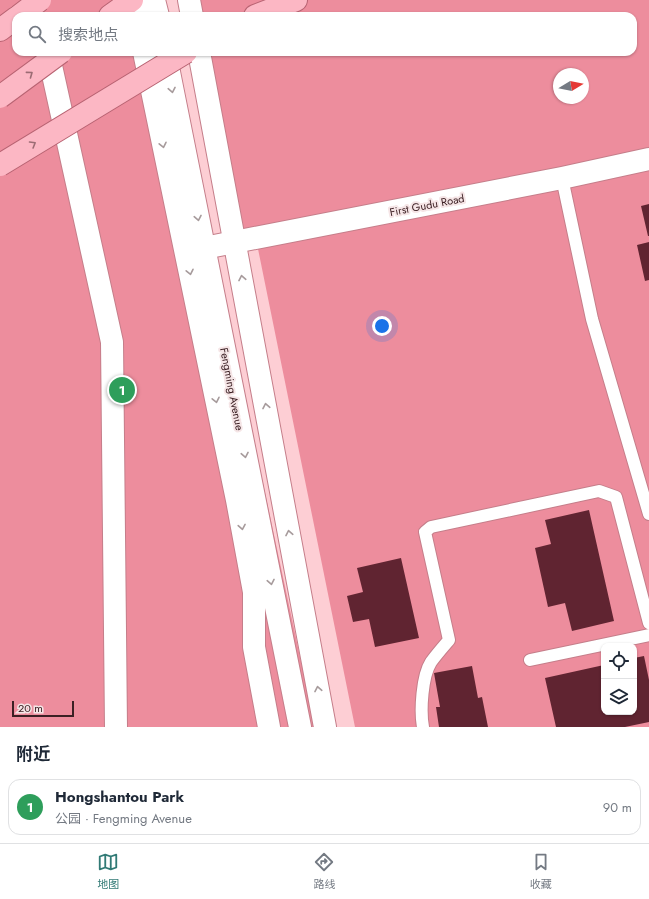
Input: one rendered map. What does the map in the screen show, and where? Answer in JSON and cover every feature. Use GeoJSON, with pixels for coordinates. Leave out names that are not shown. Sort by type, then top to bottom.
{"type":"FeatureCollection","features":[{"type":"Feature","properties":{"kind":"main road"},"geometry":{"type":"LineString","coordinates":[[24,12],[39,0]]}},
{"type":"Feature","properties":{"kind":"main road"},"geometry":{"type":"LineString","coordinates":[[116,12],[132,0]]}},
{"type":"Feature","properties":{"kind":"main road"},"geometry":{"type":"LineString","coordinates":[[248,12],[264,0]]}},
{"type":"Feature","properties":{"kind":"main road"},"geometry":{"type":"LineString","coordinates":[[265,12],[296,0]]}},
{"type":"Feature","properties":{"kind":"main road"},"geometry":{"type":"LineString","coordinates":[[0,30],[12,21]]}},
{"type":"Feature","properties":{"kind":"main road"},"geometry":{"type":"LineString","coordinates":[[0,97],[56,56]]}},
{"type":"Feature","properties":{"kind":"main road"},"geometry":{"type":"LineString","coordinates":[[0,165],[179,56]]}},
{"type":"Feature","properties":{"kind":"street"},"geometry":{"type":"LineString","coordinates":[[39,0],[40,12]]}},
{"type":"Feature","properties":{"kind":"street"},"geometry":{"type":"LineString","coordinates":[[132,0],[136,12]]}},
{"type":"Feature","properties":{"kind":"street"},"geometry":{"type":"LineString","coordinates":[[154,0],[157,12]]}},
{"type":"Feature","properties":{"kind":"street"},"geometry":{"type":"LineString","coordinates":[[189,0],[191,12]]}},
{"type":"Feature","properties":{"kind":"street"},"geometry":{"type":"LineString","coordinates":[[49,56],[112,342],[116,727]]}},
{"type":"Feature","properties":{"kind":"street"},"geometry":{"type":"LineString","coordinates":[[145,56],[237,500],[254,592],[254,646],[269,727]]}},
{"type":"Feature","properties":{"kind":"street","name":"Fengming Avenue"},"geometry":{"type":"LineString","coordinates":[[166,56],[300,727]]}},
{"type":"Feature","properties":{"kind":"street"},"geometry":{"type":"LineString","coordinates":[[200,56],[326,727]]}},
{"type":"Feature","properties":{"kind":"street","name":"First Gudu Road"},"geometry":{"type":"LineString","coordinates":[[204,248],[562,178],[649,158]]}},
{"type":"Feature","properties":{"kind":"lane"},"geometry":{"type":"LineString","coordinates":[[562,178],[592,319],[649,514]]}},
{"type":"Feature","properties":{"kind":"lane"},"geometry":{"type":"LineString","coordinates":[[423,727],[421,718],[425,677],[430,663],[449,640],[425,532],[430,526],[599,491],[616,497],[649,623]]}},
{"type":"Feature","properties":{"kind":"lane"},"geometry":{"type":"LineString","coordinates":[[530,660],[649,635]]}},
{"type":"Feature","properties":{"kind":"shaded area"},"geometry":{"type":"Polygon","coordinates":[[[0,0],[160,0],[163,12],[12,12],[12,56],[172,56],[315,727],[0,727],[0,0]]]}},
{"type":"Feature","properties":{"kind":"shaded area"},"geometry":{"type":"Polygon","coordinates":[[[189,0],[649,0],[649,727],[355,727],[256,239],[235,243],[200,56],[637,56],[637,12],[191,12],[189,0]]]}},
{"type":"Feature","properties":{"kind":"building"},"geometry":{"type":"Polygon","coordinates":[[[649,204],[649,236],[648,236],[641,206],[649,204]]]}},
{"type":"Feature","properties":{"kind":"building"},"geometry":{"type":"Polygon","coordinates":[[[649,242],[649,280],[645,281],[637,245],[649,242]]]}},
{"type":"Feature","properties":{"kind":"building"},"geometry":{"type":"Polygon","coordinates":[[[589,510],[614,621],[572,631],[565,603],[548,607],[535,548],[551,544],[545,520],[589,510]]]}},
{"type":"Feature","properties":{"kind":"building"},"geometry":{"type":"Polygon","coordinates":[[[401,558],[419,638],[375,647],[369,619],[353,622],[347,596],[363,592],[357,568],[401,558]]]}},
{"type":"Feature","properties":{"kind":"building"},"geometry":{"type":"Polygon","coordinates":[[[644,656],[649,680],[649,722],[625,727],[556,727],[545,678],[601,666],[601,715],[637,715],[637,657],[644,656]]]}},
{"type":"Feature","properties":{"kind":"building"},"geometry":{"type":"Polygon","coordinates":[[[472,666],[478,698],[482,697],[488,727],[439,727],[436,707],[440,707],[434,673],[472,666]]]}},
{"type":"Feature","properties":{"kind":"place","name":"Hongshantou Park"},"geometry":{"type":"Point","coordinates":[122,390]}}]}
